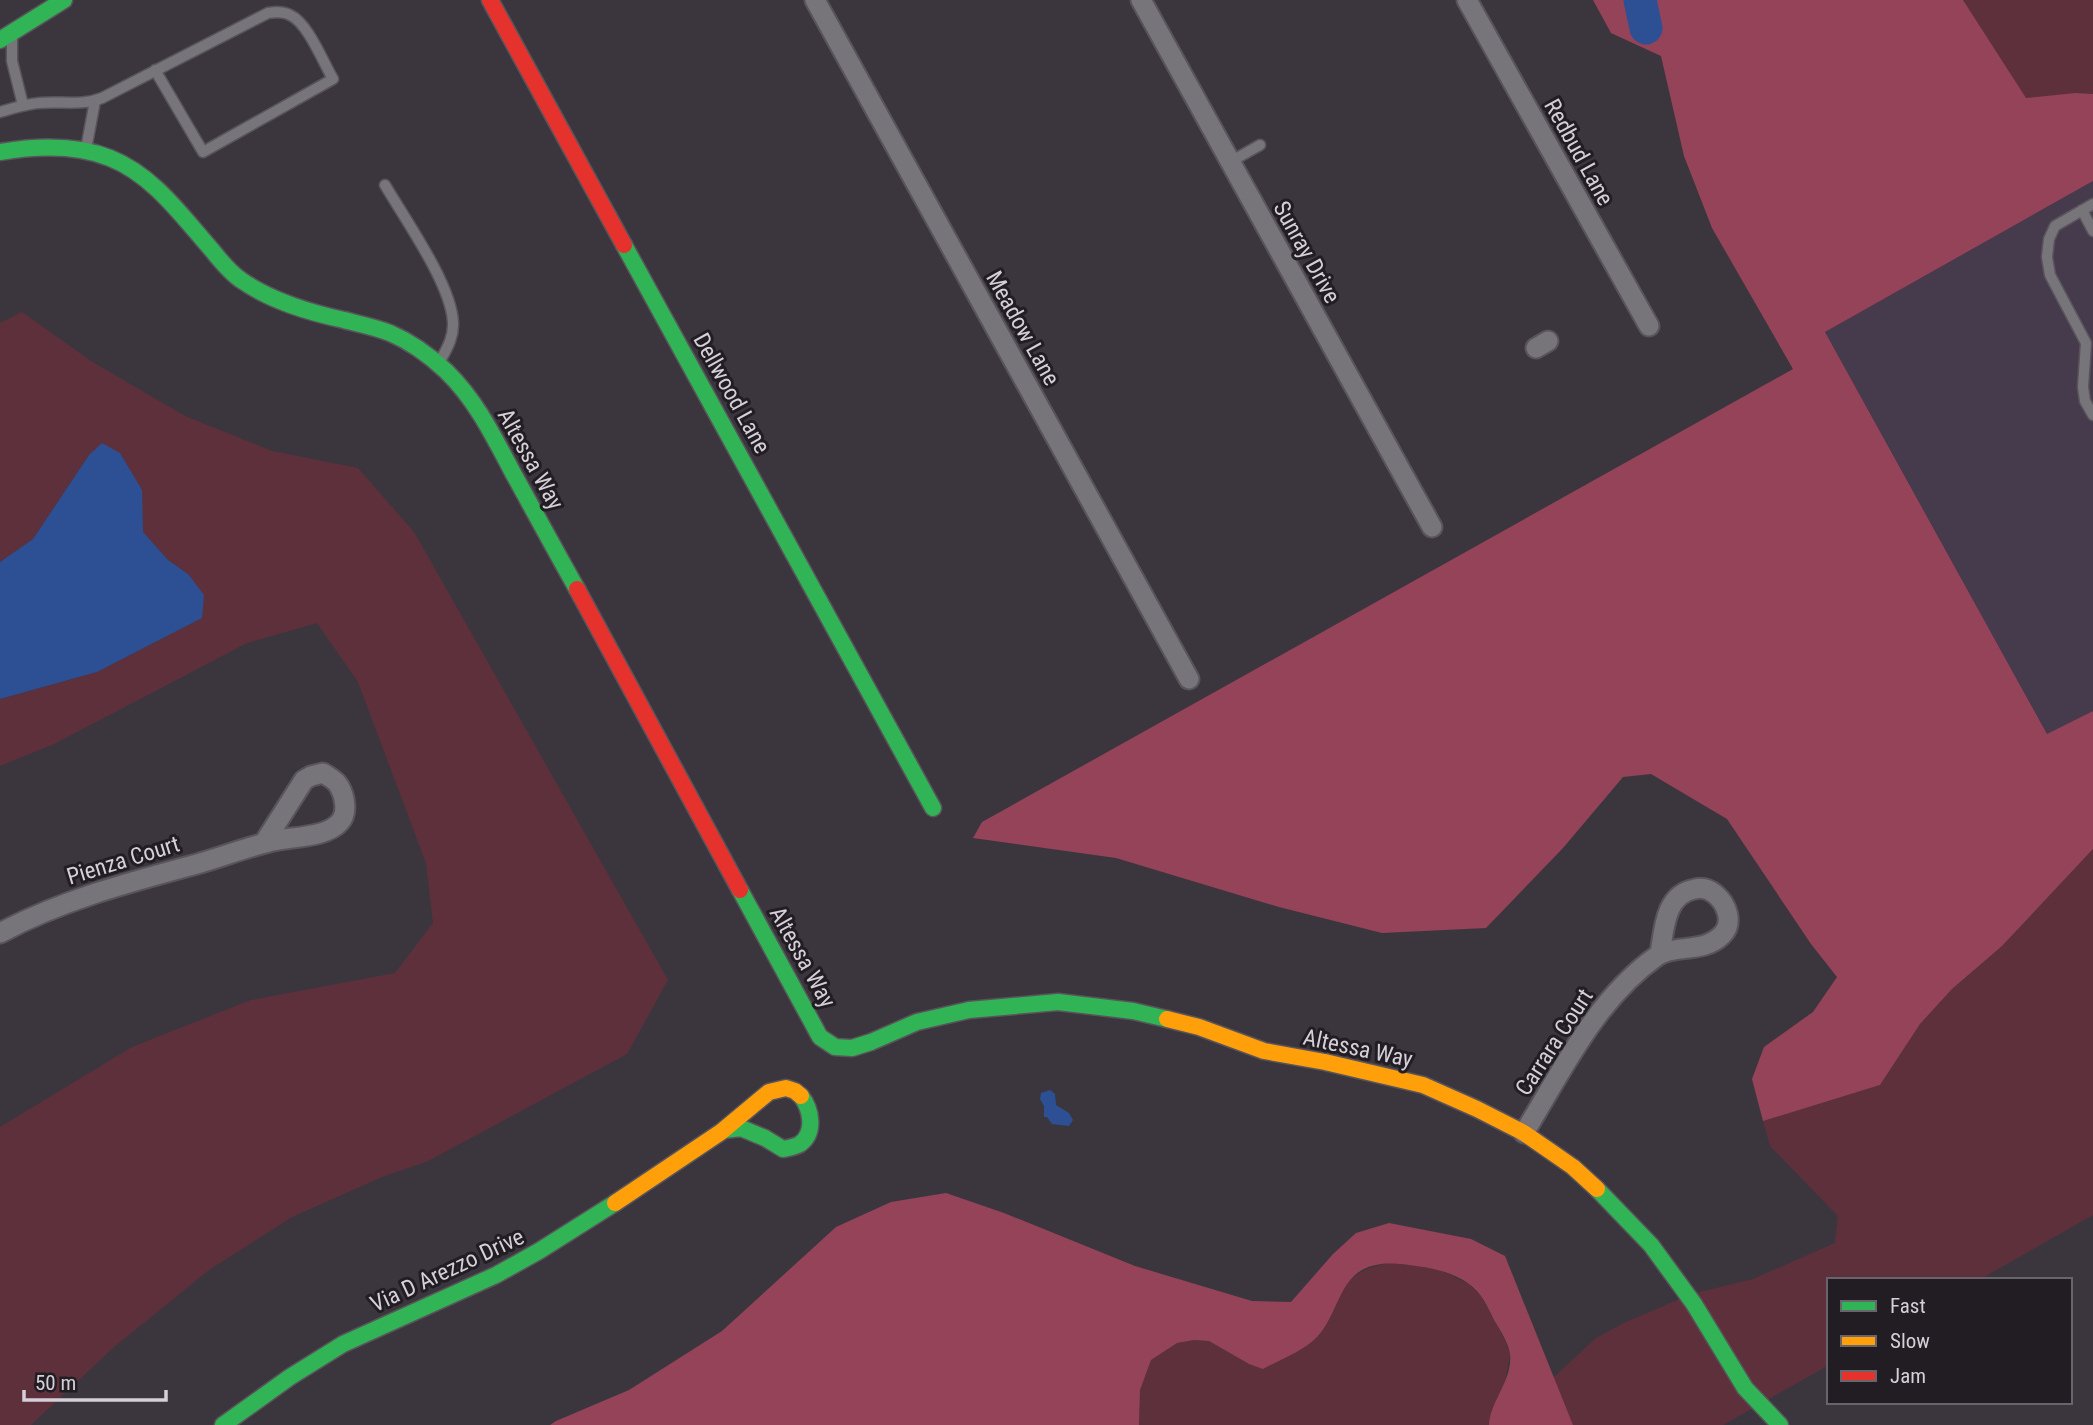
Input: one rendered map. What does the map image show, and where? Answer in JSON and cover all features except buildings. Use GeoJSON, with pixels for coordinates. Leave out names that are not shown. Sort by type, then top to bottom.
{"type":"FeatureCollection","features":[{"type":"Feature","properties":{"kind":"street"},"geometry":{"type":"LineString","coordinates":[[6,36],[64,0]]}},
{"type":"Feature","properties":{"kind":"street","name":"Dellwood Lane"},"geometry":{"type":"LineString","coordinates":[[490,0],[933,808]]}},
{"type":"Feature","properties":{"kind":"street","name":"Meadow Lane"},"geometry":{"type":"LineString","coordinates":[[815,0],[1189,679]]}},
{"type":"Feature","properties":{"kind":"street","name":"Sunray Drive"},"geometry":{"type":"LineString","coordinates":[[1141,0],[1432,527]]}},
{"type":"Feature","properties":{"kind":"street","name":"Redbud Lane"},"geometry":{"type":"LineString","coordinates":[[1467,0],[1649,327]]}},
{"type":"Feature","properties":{"kind":"street","name":"Altessa Way"},"geometry":{"type":"LineString","coordinates":[[0,152],[52,146],[86,150],[118,162],[151,184],[239,279],[294,307],[398,337],[447,370],[465,390],[483,417],[820,1037],[835,1047],[852,1048],[916,1022],[970,1010],[1058,1002],[1121,1010],[1199,1027],[1264,1051],[1423,1085],[1524,1133],[1573,1167],[1608,1199],[1651,1245],[1694,1304],[1745,1388],[1780,1425]]}},
{"type":"Feature","properties":{"kind":"street","name":"Pienza Court"},"geometry":{"type":"LineString","coordinates":[[0,933],[70,901],[264,843]]}},
{"type":"Feature","properties":{"kind":"street","name":"Carrara Court"},"geometry":{"type":"LineString","coordinates":[[1524,1133],[1599,1012],[1632,975],[1661,954]]}},
{"type":"Feature","properties":{"kind":"street","name":"Via D Arezzo Drive"},"geometry":{"type":"LineString","coordinates":[[223,1425],[302,1369],[359,1337],[429,1305],[458,1295],[538,1252],[724,1130],[772,1090],[794,1089],[811,1110],[811,1127],[801,1143],[783,1149],[741,1128],[724,1130]]}},
{"type":"Feature","properties":{"kind":"lane"},"geometry":{"type":"LineString","coordinates":[[0,113],[23,105],[95,101],[155,70],[268,13],[278,11],[302,23],[333,79],[203,152],[155,70]]}},
{"type":"Feature","properties":{"kind":"lane"},"geometry":{"type":"LineString","coordinates":[[6,36],[23,105]]}},
{"type":"Feature","properties":{"kind":"lane"},"geometry":{"type":"LineString","coordinates":[[86,150],[95,101]]}},
{"type":"Feature","properties":{"kind":"lane"},"geometry":{"type":"LineString","coordinates":[[1230,162],[1260,145]]}},
{"type":"Feature","properties":{"kind":"lane"},"geometry":{"type":"LineString","coordinates":[[385,185],[444,286],[453,322],[451,342],[439,364]]}},
{"type":"Feature","properties":{"kind":"lane"},"geometry":{"type":"LineString","coordinates":[[2093,204],[2055,226],[2049,239],[2047,257],[2050,275],[2090,341],[2083,387],[2085,401],[2093,415]]}},
{"type":"Feature","properties":{"kind":"lane"},"geometry":{"type":"LineString","coordinates":[[2082,210],[2093,231]]}},
{"type":"Feature","properties":{"kind":"shaded area"},"geometry":{"type":"Polygon","coordinates":[[[1593,0],[1963,0],[2026,98],[2093,94],[2093,181],[1825,332],[2047,734],[2093,711],[2093,849],[2002,946],[1952,989],[1920,1024],[1880,1085],[1763,1121],[1752,1079],[1764,1047],[1813,1012],[1837,977],[1811,944],[1727,819],[1651,774],[1623,777],[1563,848],[1486,928],[1382,933],[1279,907],[1116,858],[973,838],[982,822],[1793,369],[1712,228],[1684,156],[1661,56],[1611,33],[1593,0]]]}},
{"type":"Feature","properties":{"kind":"shaded area"},"geometry":{"type":"Polygon","coordinates":[[[1963,0],[2093,0],[2093,94],[2075,93],[2026,99],[1963,0]]]}},
{"type":"Feature","properties":{"kind":"shaded area"},"geometry":{"type":"Polygon","coordinates":[[[2093,181],[2093,711],[2047,734],[1825,332],[2093,181]]]}},
{"type":"Feature","properties":{"kind":"shaded area"},"geometry":{"type":"Polygon","coordinates":[[[22,312],[91,361],[185,416],[272,451],[358,468],[414,532],[668,980],[627,1054],[428,1161],[382,1177],[292,1217],[209,1270],[114,1347],[31,1425],[0,1425],[0,1127],[132,1047],[251,1000],[395,973],[433,923],[426,863],[358,682],[317,623],[247,643],[54,744],[0,766],[0,699],[97,672],[202,618],[188,574],[168,560],[142,532],[142,490],[89,455],[33,539],[0,562],[0,323],[22,312]]]}},
{"type":"Feature","properties":{"kind":"shaded area"},"geometry":{"type":"Polygon","coordinates":[[[2093,849],[2093,1215],[1983,1278],[1827,1278],[1827,1366],[1723,1425],[1573,1425],[1553,1378],[1596,1338],[1692,1294],[1753,1279],[1835,1243],[1838,1216],[1770,1146],[1763,1121],[1880,1085],[1920,1024],[1952,989],[2002,946],[2093,849]]]}},
{"type":"Feature","properties":{"kind":"shaded area"},"geometry":{"type":"Polygon","coordinates":[[[946,1193],[1004,1213],[1135,1266],[1252,1301],[1291,1302],[1333,1254],[1356,1233],[1389,1223],[1471,1239],[1505,1256],[1573,1425],[1489,1425],[1493,1407],[1508,1373],[1510,1354],[1506,1341],[1481,1296],[1467,1282],[1449,1273],[1419,1266],[1379,1264],[1362,1270],[1348,1283],[1318,1336],[1299,1350],[1263,1369],[1209,1341],[1177,1343],[1151,1360],[1140,1390],[1139,1425],[550,1425],[629,1390],[722,1331],[836,1227],[891,1202],[946,1193]]]}},
{"type":"Feature","properties":{"kind":"shaded area"},"geometry":{"type":"Polygon","coordinates":[[[1394,1262],[1440,1270],[1469,1284],[1481,1296],[1505,1340],[1510,1355],[1504,1388],[1489,1425],[1139,1425],[1140,1390],[1151,1360],[1177,1343],[1209,1341],[1249,1364],[1263,1368],[1316,1338],[1327,1323],[1344,1287],[1356,1276],[1370,1268],[1394,1262]]]}},
{"type":"Feature","properties":{"kind":"water"},"geometry":{"type":"Polygon","coordinates":[[[102,443],[120,453],[142,490],[143,532],[168,560],[188,574],[204,595],[202,618],[97,672],[0,699],[0,562],[33,539],[89,455],[102,443]]]}},
{"type":"Feature","properties":{"kind":"water"},"geometry":{"type":"Polygon","coordinates":[[[1050,1090],[1055,1094],[1056,1105],[1069,1113],[1073,1120],[1069,1126],[1052,1124],[1044,1117],[1041,1093],[1050,1090]]]}},
{"type":"Feature","properties":{"kind":"waterway"},"geometry":{"type":"LineString","coordinates":[[1640,0],[1646,28]]}},
{"type":"Feature","properties":{"kind":"traffic: fast"},"geometry":{"type":"LineString","coordinates":[[0,40],[64,0]]}},
{"type":"Feature","properties":{"kind":"traffic: fast"},"geometry":{"type":"LineString","coordinates":[[0,152],[27,148],[69,148],[97,153],[125,165],[153,186],[178,210],[237,277],[277,300],[390,333],[427,355],[457,382],[484,419],[577,589]]}},
{"type":"Feature","properties":{"kind":"traffic: fast"},"geometry":{"type":"LineString","coordinates":[[624,245],[933,808]]}},
{"type":"Feature","properties":{"kind":"traffic: fast"},"geometry":{"type":"LineString","coordinates":[[740,890],[820,1037],[835,1047],[852,1048],[917,1022],[969,1010],[1058,1002],[1133,1011],[1167,1019]]}},
{"type":"Feature","properties":{"kind":"traffic: fast"},"geometry":{"type":"LineString","coordinates":[[724,1130],[741,1128],[783,1149],[798,1145],[805,1139],[810,1127],[807,1107],[801,1096]]}},
{"type":"Feature","properties":{"kind":"traffic: fast"},"geometry":{"type":"LineString","coordinates":[[1597,1189],[1651,1245],[1694,1304],[1745,1388],[1780,1425]]}},
{"type":"Feature","properties":{"kind":"traffic: fast"},"geometry":{"type":"LineString","coordinates":[[223,1425],[290,1377],[343,1344],[496,1275],[615,1203]]}},
{"type":"Feature","properties":{"kind":"traffic: slow"},"geometry":{"type":"LineString","coordinates":[[1167,1019],[1199,1027],[1264,1051],[1423,1085],[1524,1133],[1573,1167],[1597,1189]]}},
{"type":"Feature","properties":{"kind":"traffic: slow"},"geometry":{"type":"LineString","coordinates":[[615,1203],[721,1132],[769,1092],[786,1088],[801,1096]]}},
{"type":"Feature","properties":{"kind":"traffic: jam"},"geometry":{"type":"LineString","coordinates":[[490,0],[624,245]]}},
{"type":"Feature","properties":{"kind":"traffic: jam"},"geometry":{"type":"LineString","coordinates":[[577,589],[740,890]]}}]}
